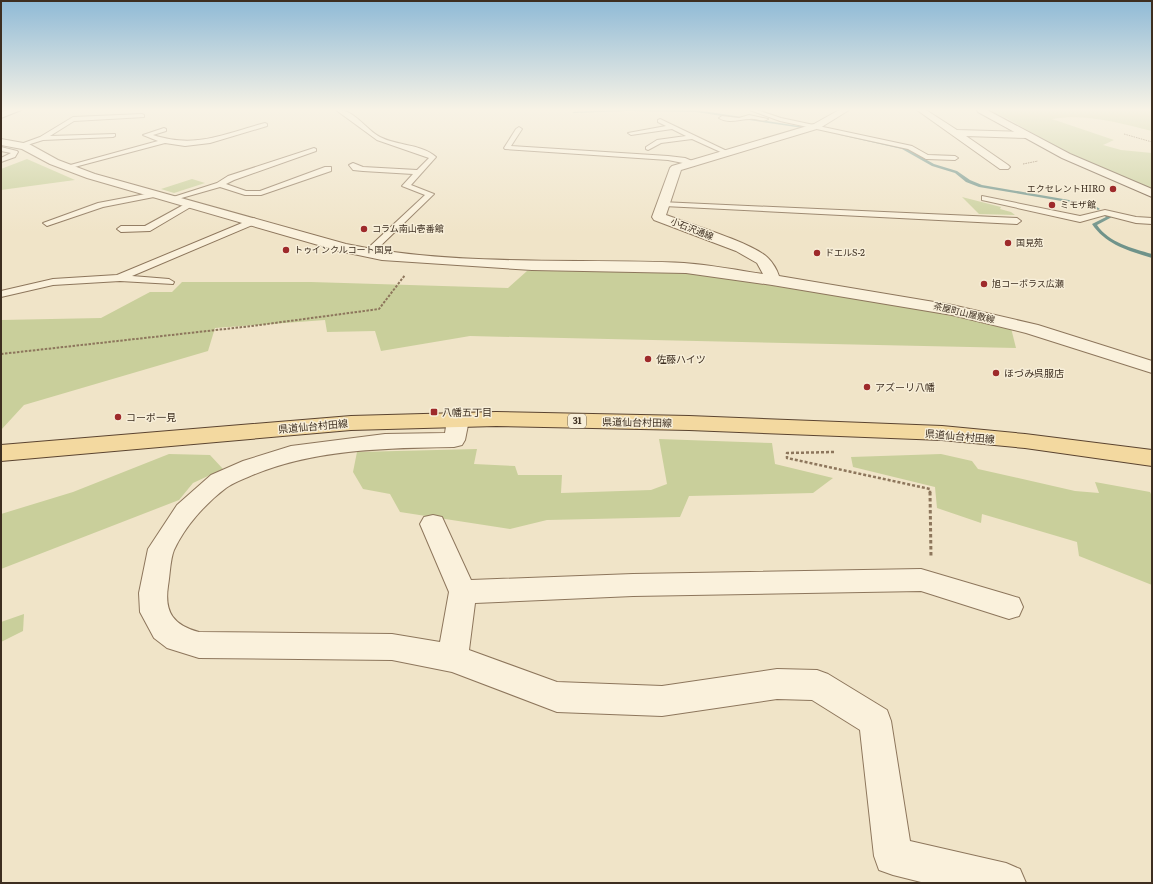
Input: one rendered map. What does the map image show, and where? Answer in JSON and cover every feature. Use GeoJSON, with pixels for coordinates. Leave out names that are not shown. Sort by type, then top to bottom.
{"type":"FeatureCollection","features":[{"type":"Feature","properties":{"kind":"main road","name":"県道仙台村田線"},"geometry":{"type":"LineString","coordinates":[[1,452],[351,423],[458,420],[689,423],[942,433],[1025,441],[1152,458]]}},
{"type":"Feature","properties":{"kind":"street","name":"茶屋町山屋敷線"},"geometry":{"type":"LineString","coordinates":[[34,151],[67,167],[190,205],[254,221],[344,248],[369,252],[382,256],[532,265],[686,268],[772,280],[952,310],[1032,329],[1152,367]]}},
{"type":"Feature","properties":{"kind":"street","name":"小石沢通線"},"geometry":{"type":"LineString","coordinates":[[733,151],[676,168],[659,216],[741,248],[762,260],[769,270],[772,280]]}},
{"type":"Feature","properties":{"kind":"street"},"geometry":{"type":"LineString","coordinates":[[981,151],[1004,167]]}},
{"type":"Feature","properties":{"kind":"street"},"geometry":{"type":"LineString","coordinates":[[1057,151],[1152,193]]}},
{"type":"Feature","properties":{"kind":"street"},"geometry":{"type":"LineString","coordinates":[[458,420],[454,440],[385,441],[291,454],[251,467],[218,481],[186,511],[161,549],[152,593],[154,612],[164,629],[178,639],[199,645],[392,647],[453,658],[557,697],[662,701],[777,684],[817,686],[875,721],[893,856],[1006,883]]}},
{"type":"Feature","properties":{"kind":"street"},"geometry":{"type":"LineString","coordinates":[[433,524],[463,592],[453,658]]}},
{"type":"Feature","properties":{"kind":"street"},"geometry":{"type":"LineString","coordinates":[[463,592],[633,585],[920,580],[1009,607]]}},
{"type":"Feature","properties":{"kind":"lane"},"geometry":{"type":"LineString","coordinates":[[1,160],[13,156],[15,152],[12,151]]}},
{"type":"Feature","properties":{"kind":"lane"},"geometry":{"type":"LineString","coordinates":[[67,167],[126,151]]}},
{"type":"Feature","properties":{"kind":"lane"},"geometry":{"type":"LineString","coordinates":[[171,199],[220,185],[231,178],[310,151]]}},
{"type":"Feature","properties":{"kind":"lane"},"geometry":{"type":"LineString","coordinates":[[369,252],[430,194],[406,186],[433,156],[421,151]]}},
{"type":"Feature","properties":{"kind":"lane"},"geometry":{"type":"LineString","coordinates":[[559,151],[668,158],[685,160],[693,163]]}},
{"type":"Feature","properties":{"kind":"lane"},"geometry":{"type":"LineString","coordinates":[[723,151],[727,153]]}},
{"type":"Feature","properties":{"kind":"lane"},"geometry":{"type":"LineString","coordinates":[[917,151],[926,157],[955,158]]}},
{"type":"Feature","properties":{"kind":"lane"},"geometry":{"type":"LineString","coordinates":[[353,165],[356,168],[363,169],[419,172]]}},
{"type":"Feature","properties":{"kind":"lane"},"geometry":{"type":"LineString","coordinates":[[220,185],[245,193],[261,193],[328,169]]}},
{"type":"Feature","properties":{"kind":"lane"},"geometry":{"type":"LineString","coordinates":[[47,223],[101,205],[156,194]]}},
{"type":"Feature","properties":{"kind":"lane"},"geometry":{"type":"LineString","coordinates":[[984,198],[1080,219],[1105,212],[1136,220],[1152,221]]}},
{"type":"Feature","properties":{"kind":"lane"},"geometry":{"type":"LineString","coordinates":[[664,204],[803,210],[857,215],[1017,221]]}},
{"type":"Feature","properties":{"kind":"lane"},"geometry":{"type":"LineString","coordinates":[[121,229],[147,229],[190,205]]}},
{"type":"Feature","properties":{"kind":"lane"},"geometry":{"type":"LineString","coordinates":[[120,278],[254,221]]}},
{"type":"Feature","properties":{"kind":"lane"},"geometry":{"type":"LineString","coordinates":[[1,294],[53,282],[120,278],[169,282]]}},
{"type":"Feature","properties":{"kind":"path"},"geometry":{"type":"LineString","coordinates":[[1,354],[252,326],[379,309],[417,259]]}},
{"type":"Feature","properties":{"kind":"path"},"geometry":{"type":"LineString","coordinates":[[840,451],[787,453],[787,458],[930,489],[931,572],[920,580]]}},
{"type":"Feature","properties":{"kind":"green space"},"geometry":{"type":"Polygon","coordinates":[[[1063,151],[1134,151],[1152,153],[1152,190],[1075,158],[1063,151]]]}},
{"type":"Feature","properties":{"kind":"green space"},"geometry":{"type":"Polygon","coordinates":[[[27,159],[75,180],[1,190],[1,169],[27,159]]]}},
{"type":"Feature","properties":{"kind":"green space"},"geometry":{"type":"Polygon","coordinates":[[[192,179],[205,183],[174,193],[161,189],[192,179]]]}},
{"type":"Feature","properties":{"kind":"green space"},"geometry":{"type":"Polygon","coordinates":[[[962,197],[1001,207],[1000,209],[1011,212],[1015,215],[979,214],[962,197]]]}},
{"type":"Feature","properties":{"kind":"green space"},"geometry":{"type":"Polygon","coordinates":[[[527,271],[687,272],[918,309],[1011,328],[1016,348],[470,336],[381,351],[375,331],[327,332],[325,320],[215,328],[208,351],[24,405],[1,430],[1,320],[101,318],[150,292],[172,292],[182,282],[311,282],[508,288],[527,271]]]}},
{"type":"Feature","properties":{"kind":"green space"},"geometry":{"type":"Polygon","coordinates":[[[659,439],[772,443],[775,464],[833,478],[813,493],[689,496],[680,517],[547,520],[510,529],[400,512],[390,494],[363,489],[353,472],[357,452],[477,449],[474,464],[515,466],[518,475],[562,475],[561,493],[651,490],[667,484],[659,439]]]}},
{"type":"Feature","properties":{"kind":"green space"},"geometry":{"type":"Polygon","coordinates":[[[169,454],[210,455],[223,469],[193,483],[179,500],[1,569],[1,514],[73,492],[169,454]]]}},
{"type":"Feature","properties":{"kind":"green space"},"geometry":{"type":"Polygon","coordinates":[[[941,454],[972,461],[978,469],[1075,491],[1099,493],[1095,482],[1150,492],[1152,496],[1152,585],[1079,556],[1077,542],[982,514],[981,523],[937,508],[935,487],[853,467],[851,457],[941,454]]]}},
{"type":"Feature","properties":{"kind":"green space"},"geometry":{"type":"Polygon","coordinates":[[[24,614],[23,631],[1,642],[1,622],[24,614]]]}},
{"type":"Feature","properties":{"kind":"waterway"},"geometry":{"type":"LineString","coordinates":[[909,151],[933,165],[956,172],[968,181],[981,186],[1092,205],[1098,209]]}},
{"type":"Feature","properties":{"kind":"waterway"},"geometry":{"type":"LineString","coordinates":[[1106,215],[1110,217],[1094,224],[1104,236],[1119,245],[1152,256]]}},
{"type":"Feature","properties":{"kind":"place","name":"エクセレントHIRO"},"geometry":{"type":"Point","coordinates":[1113,189]}},
{"type":"Feature","properties":{"kind":"place","name":"ミモザ館"},"geometry":{"type":"Point","coordinates":[1052,205]}},
{"type":"Feature","properties":{"kind":"place","name":"コラム南山壱番館"},"geometry":{"type":"Point","coordinates":[364,229]}},
{"type":"Feature","properties":{"kind":"place","name":"国見苑"},"geometry":{"type":"Point","coordinates":[1008,243]}},
{"type":"Feature","properties":{"kind":"place","name":"トゥインクルコート国見"},"geometry":{"type":"Point","coordinates":[286,250]}},
{"type":"Feature","properties":{"kind":"place","name":"ドエルS-2"},"geometry":{"type":"Point","coordinates":[817,253]}},
{"type":"Feature","properties":{"kind":"place","name":"旭コーポラス広瀬"},"geometry":{"type":"Point","coordinates":[984,284]}},
{"type":"Feature","properties":{"kind":"place","name":"佐藤ハイツ"},"geometry":{"type":"Point","coordinates":[648,359]}},
{"type":"Feature","properties":{"kind":"place","name":"ほづみ呉服店"},"geometry":{"type":"Point","coordinates":[996,373]}},
{"type":"Feature","properties":{"kind":"place","name":"アズーリ八幡"},"geometry":{"type":"Point","coordinates":[867,387]}},
{"type":"Feature","properties":{"kind":"place","name":"八幡五丁目"},"geometry":{"type":"Point","coordinates":[434,412]}},
{"type":"Feature","properties":{"kind":"place","name":"コーポ一見"},"geometry":{"type":"Point","coordinates":[118,417]}}]}
